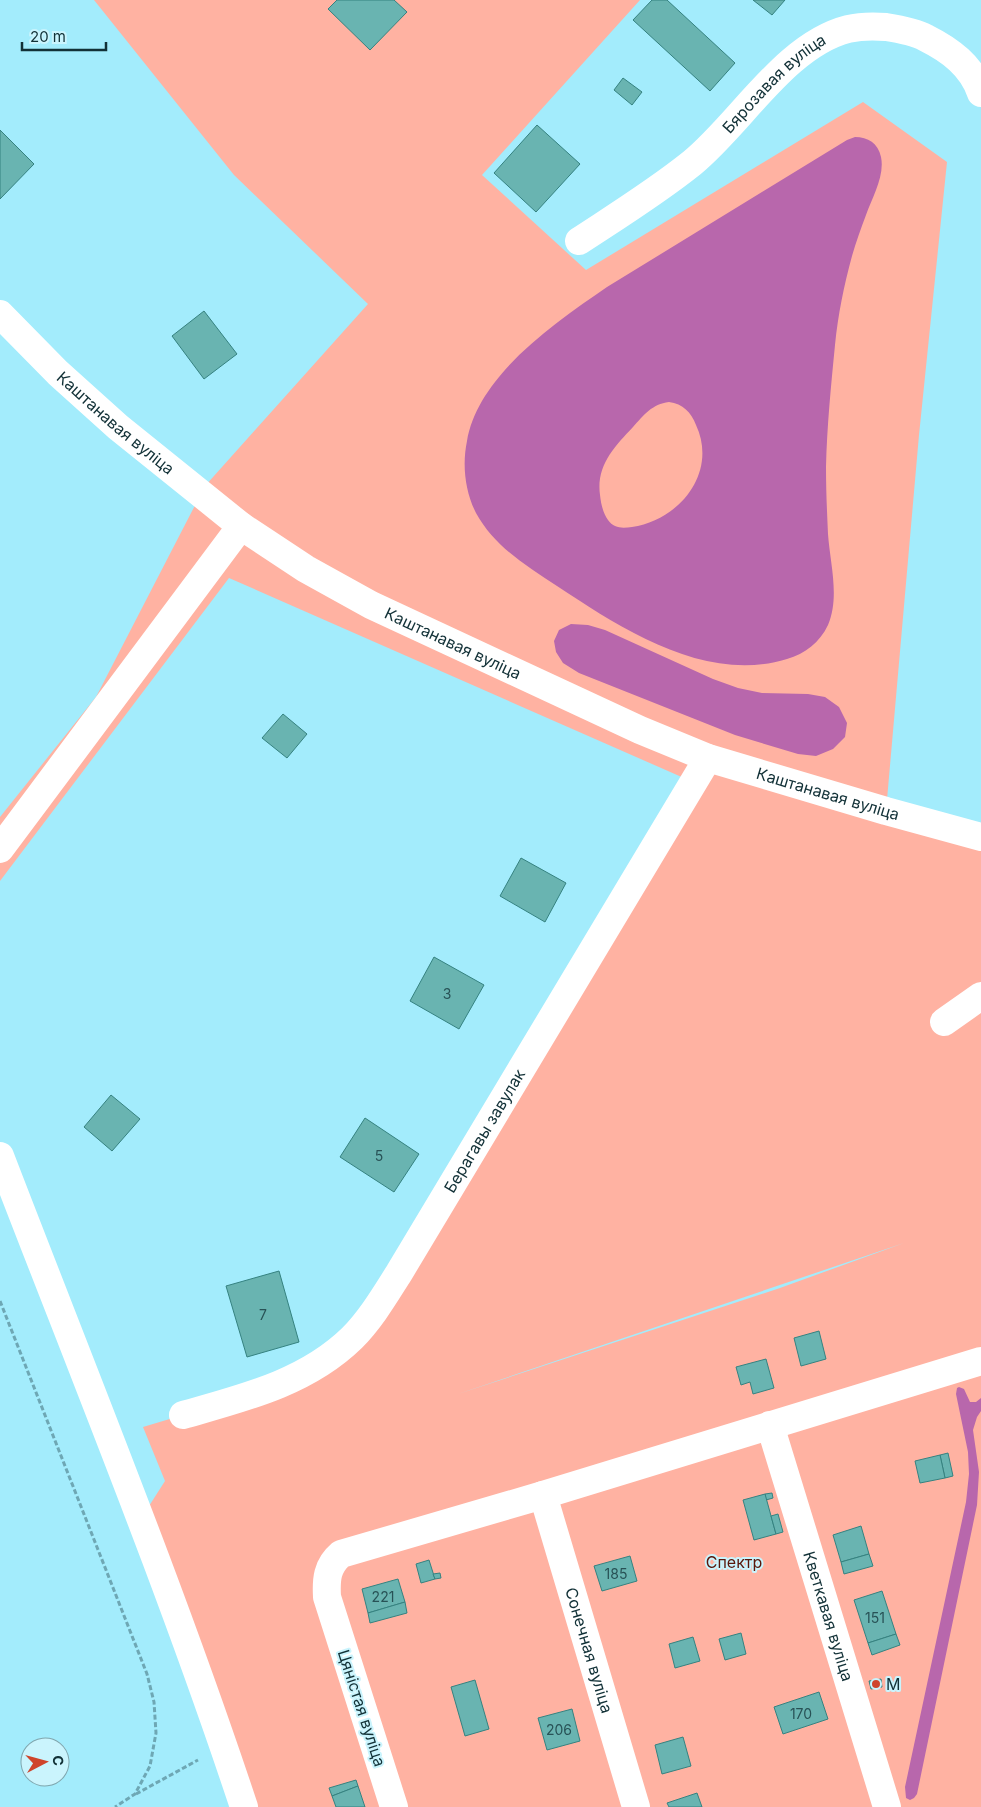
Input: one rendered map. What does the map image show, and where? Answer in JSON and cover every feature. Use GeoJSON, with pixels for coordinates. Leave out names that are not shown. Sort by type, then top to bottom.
{"type":"FeatureCollection","features":[{"type":"Feature","properties":{"kind":"street","name":"Бярозавая вуліца"},"geometry":{"type":"LineString","coordinates":[[579,241],[692,163],[716,141],[777,75],[800,54],[825,38],[848,29],[872,26],[895,28],[922,36],[946,48],[967,67],[981,93]]}},
{"type":"Feature","properties":{"kind":"street","name":"Каштанавая вуліца"},"geometry":{"type":"LineString","coordinates":[[0,314],[58,372],[118,427],[241,526],[306,569],[371,605],[640,730],[708,758],[981,837]]}},
{"type":"Feature","properties":{"kind":"street"},"geometry":{"type":"LineString","coordinates":[[0,849],[241,526]]}},
{"type":"Feature","properties":{"kind":"street","name":"Берагавы завулак"},"geometry":{"type":"LineString","coordinates":[[183,1415],[276,1387],[306,1372],[333,1355],[352,1338],[369,1318],[399,1273],[708,758]]}},
{"type":"Feature","properties":{"kind":"street"},"geometry":{"type":"LineString","coordinates":[[944,1022],[981,996]]}},
{"type":"Feature","properties":{"kind":"street"},"geometry":{"type":"LineString","coordinates":[[0,1156],[135,1506],[224,1746],[244,1807]]}},
{"type":"Feature","properties":{"kind":"street","name":"Цяністая вуліца"},"geometry":{"type":"LineString","coordinates":[[394,1807],[330,1608],[326,1584],[328,1570],[333,1561],[341,1554],[543,1495],[981,1361]]}},
{"type":"Feature","properties":{"kind":"street","name":"Кветкавая вуліца"},"geometry":{"type":"LineString","coordinates":[[770,1425],[886,1807]]}},
{"type":"Feature","properties":{"kind":"street","name":"Сонечная вуліца"},"geometry":{"type":"LineString","coordinates":[[543,1495],[636,1807]]}},
{"type":"Feature","properties":{"kind":"path"},"geometry":{"type":"LineString","coordinates":[[0,1301],[147,1674],[154,1702],[156,1733],[150,1766],[135,1794]]}},
{"type":"Feature","properties":{"kind":"path"},"geometry":{"type":"LineString","coordinates":[[115,1807],[135,1794],[224,1746]]}},
{"type":"Feature","properties":{"kind":"green space","name":"Спектр"},"geometry":{"type":"Polygon","coordinates":[[[94,0],[640,0],[482,175],[586,270],[863,102],[947,162],[919,435],[886,811],[981,837],[981,1807],[244,1807],[142,1517],[165,1481],[143,1427],[183,1415],[333,1355],[693,782],[229,578],[0,881],[0,817],[96,697],[205,486],[368,304],[234,175],[94,0]],[[904,1243],[458,1394],[780,1288],[904,1243]]]}},
{"type":"Feature","properties":{"kind":"shaded area"},"geometry":{"type":"Polygon","coordinates":[[[860,137],[872,142],[880,152],[882,164],[877,187],[849,267],[835,345],[826,467],[828,534],[834,592],[832,614],[821,637],[806,651],[794,657],[757,665],[726,664],[696,658],[666,648],[637,635],[609,619],[534,571],[501,545],[483,525],[469,496],[465,469],[467,441],[474,417],[486,394],[502,373],[543,334],[607,287],[847,140],[860,137]],[[669,402],[658,405],[641,418],[619,442],[604,466],[599,485],[601,502],[606,517],[610,523],[616,526],[622,528],[632,527],[649,523],[665,515],[679,504],[690,491],[698,476],[702,460],[702,443],[696,425],[686,409],[669,402]]]}},
{"type":"Feature","properties":{"kind":"shaded area"},"geometry":{"type":"Polygon","coordinates":[[[571,624],[588,625],[605,630],[713,679],[738,688],[762,693],[808,694],[825,697],[839,707],[847,723],[845,737],[833,749],[816,756],[798,754],[735,735],[579,673],[563,663],[556,652],[554,641],[559,630],[571,624]]]}},
{"type":"Feature","properties":{"kind":"shaded area"},"geometry":{"type":"Polygon","coordinates":[[[959,1387],[964,1389],[970,1402],[976,1402],[981,1398],[981,1411],[973,1430],[979,1472],[977,1505],[917,1794],[910,1800],[906,1798],[905,1787],[966,1502],[969,1474],[968,1452],[956,1394],[959,1387]]]}},
{"type":"Feature","properties":{"kind":"building"},"geometry":{"type":"Polygon","coordinates":[[[337,0],[394,0],[407,12],[370,50],[328,9],[337,0]]]}},
{"type":"Feature","properties":{"kind":"building"},"geometry":{"type":"Polygon","coordinates":[[[652,0],[667,0],[735,63],[710,91],[633,20],[652,0]]]}},
{"type":"Feature","properties":{"kind":"building"},"geometry":{"type":"Polygon","coordinates":[[[753,0],[785,0],[772,15],[753,0]]]}},
{"type":"Feature","properties":{"kind":"building"},"geometry":{"type":"Polygon","coordinates":[[[623,78],[642,92],[632,105],[614,90],[623,78]]]}},
{"type":"Feature","properties":{"kind":"building"},"geometry":{"type":"Polygon","coordinates":[[[537,125],[580,164],[536,212],[494,173],[537,125]]]}},
{"type":"Feature","properties":{"kind":"building"},"geometry":{"type":"Polygon","coordinates":[[[0,130],[34,164],[0,199],[0,130]]]}},
{"type":"Feature","properties":{"kind":"building"},"geometry":{"type":"Polygon","coordinates":[[[204,311],[237,354],[204,379],[172,336],[204,311]]]}},
{"type":"Feature","properties":{"kind":"building"},"geometry":{"type":"Polygon","coordinates":[[[283,714],[307,734],[287,758],[262,738],[283,714]]]}},
{"type":"Feature","properties":{"kind":"building"},"geometry":{"type":"Polygon","coordinates":[[[521,858],[566,883],[545,922],[500,896],[521,858]]]}},
{"type":"Feature","properties":{"kind":"building"},"geometry":{"type":"Polygon","coordinates":[[[434,957],[484,985],[459,1029],[410,1001],[434,957]]]}},
{"type":"Feature","properties":{"kind":"building"},"geometry":{"type":"Polygon","coordinates":[[[111,1095],[140,1119],[112,1151],[84,1127],[111,1095]]]}},
{"type":"Feature","properties":{"kind":"building"},"geometry":{"type":"Polygon","coordinates":[[[365,1118],[419,1154],[394,1192],[340,1157],[365,1118]]]}},
{"type":"Feature","properties":{"kind":"building"},"geometry":{"type":"Polygon","coordinates":[[[279,1271],[299,1342],[247,1357],[226,1286],[279,1271]]]}},
{"type":"Feature","properties":{"kind":"building"},"geometry":{"type":"Polygon","coordinates":[[[819,1331],[826,1359],[801,1366],[794,1338],[819,1331]]]}},
{"type":"Feature","properties":{"kind":"building"},"geometry":{"type":"Polygon","coordinates":[[[766,1359],[774,1388],[753,1394],[750,1382],[741,1385],[736,1367],[766,1359]]]}},
{"type":"Feature","properties":{"kind":"building"},"geometry":{"type":"Polygon","coordinates":[[[948,1453],[953,1476],[945,1478],[940,1455],[948,1453]]]}},
{"type":"Feature","properties":{"kind":"building"},"geometry":{"type":"Polygon","coordinates":[[[940,1455],[945,1478],[920,1483],[915,1461],[940,1455]]]}},
{"type":"Feature","properties":{"kind":"building"},"geometry":{"type":"Polygon","coordinates":[[[772,1493],[773,1498],[766,1500],[765,1494],[772,1493]]]}},
{"type":"Feature","properties":{"kind":"building"},"geometry":{"type":"Polygon","coordinates":[[[765,1494],[776,1534],[754,1540],[743,1500],[765,1494]]]}},
{"type":"Feature","properties":{"kind":"building"},"geometry":{"type":"Polygon","coordinates":[[[778,1514],[783,1532],[776,1534],[771,1516],[778,1514]]]}},
{"type":"Feature","properties":{"kind":"building"},"geometry":{"type":"Polygon","coordinates":[[[861,1526],[869,1554],[841,1562],[833,1535],[861,1526]]]}},
{"type":"Feature","properties":{"kind":"building"},"geometry":{"type":"Polygon","coordinates":[[[869,1554],[873,1566],[844,1574],[841,1562],[869,1554]]]}},
{"type":"Feature","properties":{"kind":"building"},"geometry":{"type":"Polygon","coordinates":[[[630,1556],[637,1581],[602,1591],[594,1566],[630,1556]]]}},
{"type":"Feature","properties":{"kind":"building"},"geometry":{"type":"Polygon","coordinates":[[[429,1560],[435,1579],[421,1583],[416,1564],[429,1560]]]}},
{"type":"Feature","properties":{"kind":"building"},"geometry":{"type":"Polygon","coordinates":[[[440,1573],[441,1578],[435,1579],[433,1574],[440,1573]]]}},
{"type":"Feature","properties":{"kind":"building"},"geometry":{"type":"Polygon","coordinates":[[[398,1579],[405,1602],[368,1613],[362,1589],[398,1579]]]}},
{"type":"Feature","properties":{"kind":"building"},"geometry":{"type":"Polygon","coordinates":[[[882,1591],[896,1634],[868,1643],[854,1600],[882,1591]]]}},
{"type":"Feature","properties":{"kind":"building"},"geometry":{"type":"Polygon","coordinates":[[[405,1602],[407,1613],[370,1623],[368,1613],[405,1602]]]}},
{"type":"Feature","properties":{"kind":"building"},"geometry":{"type":"Polygon","coordinates":[[[741,1633],[746,1654],[725,1660],[719,1639],[741,1633]]]}},
{"type":"Feature","properties":{"kind":"building"},"geometry":{"type":"Polygon","coordinates":[[[896,1634],[900,1645],[872,1655],[868,1643],[896,1634]]]}},
{"type":"Feature","properties":{"kind":"building"},"geometry":{"type":"Polygon","coordinates":[[[693,1637],[700,1661],[675,1668],[669,1644],[693,1637]]]}},
{"type":"Feature","properties":{"kind":"building","name":"М"},"geometry":{"type":"Polygon","coordinates":[[[881,1679],[882,1687],[871,1689],[869,1681],[881,1679]]]}},
{"type":"Feature","properties":{"kind":"building"},"geometry":{"type":"Polygon","coordinates":[[[475,1680],[489,1729],[465,1736],[451,1687],[475,1680]]]}},
{"type":"Feature","properties":{"kind":"building"},"geometry":{"type":"Polygon","coordinates":[[[819,1692],[828,1719],[783,1734],[774,1707],[819,1692]]]}},
{"type":"Feature","properties":{"kind":"building"},"geometry":{"type":"Polygon","coordinates":[[[572,1709],[580,1741],[547,1750],[538,1718],[572,1709]]]}},
{"type":"Feature","properties":{"kind":"building"},"geometry":{"type":"Polygon","coordinates":[[[683,1737],[691,1766],[662,1774],[655,1745],[683,1737]]]}},
{"type":"Feature","properties":{"kind":"building"},"geometry":{"type":"Polygon","coordinates":[[[356,1780],[358,1786],[332,1796],[329,1788],[356,1780]]]}},
{"type":"Feature","properties":{"kind":"building"},"geometry":{"type":"Polygon","coordinates":[[[358,1786],[365,1807],[336,1807],[332,1796],[358,1786]]]}},
{"type":"Feature","properties":{"kind":"building"},"geometry":{"type":"Polygon","coordinates":[[[697,1793],[702,1807],[669,1807],[667,1803],[697,1793]]]}},
{"type":"Feature","properties":{"kind":"place","name":"М"},"geometry":{"type":"Point","coordinates":[876,1684]}}]}
